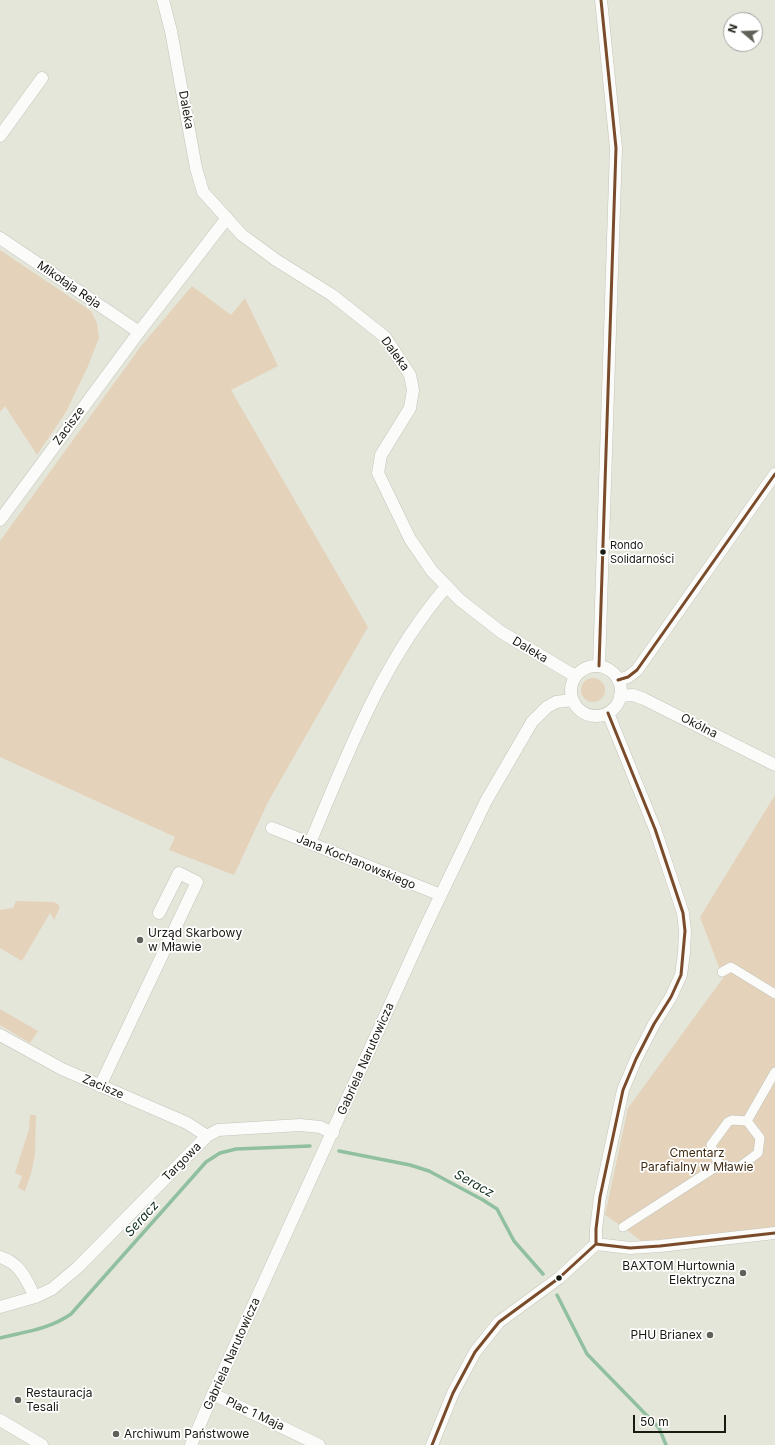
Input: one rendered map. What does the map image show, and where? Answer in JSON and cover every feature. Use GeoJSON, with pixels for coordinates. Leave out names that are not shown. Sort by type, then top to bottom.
{"type":"FeatureCollection","features":[{"type":"Feature","properties":{"kind":"street","name":"Daleka"},"geometry":{"type":"LineString","coordinates":[[163,0],[171,31],[196,168],[203,192],[242,235],[276,260],[332,295],[385,338],[410,375],[413,390],[410,408],[381,456],[378,473],[410,539],[432,571],[460,600],[501,632],[575,676]]}},
{"type":"Feature","properties":{"kind":"street"},"geometry":{"type":"LineString","coordinates":[[599,666],[616,148],[601,0]]}},
{"type":"Feature","properties":{"kind":"street"},"geometry":{"type":"LineString","coordinates":[[0,136],[42,78]]}},
{"type":"Feature","properties":{"kind":"street","name":"Zacisze"},"geometry":{"type":"LineString","coordinates":[[0,520],[139,332],[227,218]]}},
{"type":"Feature","properties":{"kind":"street","name":"Mikołaja Reja"},"geometry":{"type":"LineString","coordinates":[[0,238],[139,332]]}},
{"type":"Feature","properties":{"kind":"street"},"geometry":{"type":"LineString","coordinates":[[618,680],[628,677],[637,670],[771,488],[775,474]]}},
{"type":"Feature","properties":{"kind":"street"},"geometry":{"type":"LineString","coordinates":[[310,843],[367,709],[403,646],[427,609],[447,586]]}},
{"type":"Feature","properties":{"kind":"street"},"geometry":{"type":"LineString","coordinates":[[599,666],[613,673],[618,680],[621,688],[620,696],[614,708],[608,713],[596,716],[587,715],[577,708],[572,700],[572,684],[575,676],[581,671],[589,667],[599,666]]}},
{"type":"Feature","properties":{"kind":"street","name":"Okólna"},"geometry":{"type":"LineString","coordinates":[[620,696],[633,696],[644,699],[775,765]]}},
{"type":"Feature","properties":{"kind":"street","name":"Gabriela Narutowicza"},"geometry":{"type":"LineString","coordinates":[[191,1445],[441,895],[486,801],[532,722],[556,702],[572,700]]}},
{"type":"Feature","properties":{"kind":"street"},"geometry":{"type":"LineString","coordinates":[[432,1445],[453,1393],[475,1352],[499,1322],[559,1278],[596,1244],[596,1229],[600,1196],[623,1090],[636,1059],[654,1024],[671,997],[681,975],[685,930],[682,913],[655,829],[608,713]]}},
{"type":"Feature","properties":{"kind":"street","name":"Jana Kochanowskiego"},"geometry":{"type":"LineString","coordinates":[[272,828],[441,895]]}},
{"type":"Feature","properties":{"kind":"street"},"geometry":{"type":"LineString","coordinates":[[100,1086],[197,882],[179,873],[160,913]]}},
{"type":"Feature","properties":{"kind":"street"},"geometry":{"type":"LineString","coordinates":[[722,972],[731,967],[775,994]]}},
{"type":"Feature","properties":{"kind":"street","name":"Zacisze"},"geometry":{"type":"LineString","coordinates":[[0,1034],[62,1069],[187,1123],[207,1136]]}},
{"type":"Feature","properties":{"kind":"street"},"geometry":{"type":"LineString","coordinates":[[747,1121],[775,1072]]}},
{"type":"Feature","properties":{"kind":"street"},"geometry":{"type":"LineString","coordinates":[[623,1227],[719,1165],[738,1168],[758,1153],[760,1138],[747,1121],[732,1120],[728,1122],[711,1145],[719,1165]]}},
{"type":"Feature","properties":{"kind":"street","name":"Targowa"},"geometry":{"type":"LineString","coordinates":[[0,1307],[35,1297],[52,1289],[77,1268],[207,1136],[218,1130],[300,1124],[320,1127],[333,1133]]}},
{"type":"Feature","properties":{"kind":"street"},"geometry":{"type":"LineString","coordinates":[[596,1244],[630,1248],[775,1233]]}},
{"type":"Feature","properties":{"kind":"street"},"geometry":{"type":"LineString","coordinates":[[0,1257],[9,1260],[17,1267],[35,1297]]}},
{"type":"Feature","properties":{"kind":"street","name":"Plac 1 Maja"},"geometry":{"type":"LineString","coordinates":[[213,1394],[319,1445]]}},
{"type":"Feature","properties":{"kind":"street"},"geometry":{"type":"LineString","coordinates":[[0,1420],[42,1445]]}},
{"type":"Feature","properties":{"kind":"green space"},"geometry":{"type":"Polygon","coordinates":[[[0,250],[91,311],[97,323],[99,338],[88,366],[66,412],[37,455],[5,406],[0,412],[0,250]]]}},
{"type":"Feature","properties":{"kind":"green space"},"geometry":{"type":"Polygon","coordinates":[[[192,286],[231,315],[245,298],[278,366],[231,390],[368,627],[268,802],[234,875],[169,850],[175,837],[0,757],[0,541],[141,346],[192,286]]]}},
{"type":"Feature","properties":{"kind":"green space"},"geometry":{"type":"Polygon","coordinates":[[[593,678],[598,679],[604,685],[604,695],[598,701],[593,702],[588,701],[582,695],[581,690],[582,685],[588,679],[593,678]]]}},
{"type":"Feature","properties":{"kind":"green space","name":"Cmentarz Parafialny w Mławie"},"geometry":{"type":"Polygon","coordinates":[[[775,795],[775,1233],[641,1241],[605,1215],[628,1108],[723,978],[700,917],[775,795]]]}},
{"type":"Feature","properties":{"kind":"green space"},"geometry":{"type":"Polygon","coordinates":[[[16,901],[53,902],[58,904],[60,907],[54,920],[50,913],[22,961],[0,948],[0,910],[13,908],[16,901]]]}},
{"type":"Feature","properties":{"kind":"green space"},"geometry":{"type":"Polygon","coordinates":[[[0,1009],[38,1031],[30,1043],[0,1025],[0,1009]]]}},
{"type":"Feature","properties":{"kind":"green space"},"geometry":{"type":"Polygon","coordinates":[[[30,1115],[36,1115],[35,1154],[31,1174],[25,1191],[18,1188],[22,1176],[15,1173],[29,1129],[30,1115]]]}},
{"type":"Feature","properties":{"kind":"waterway","name":"Seracz"},"geometry":{"type":"LineString","coordinates":[[0,1338],[46,1327],[71,1314],[206,1162],[220,1153],[236,1149],[310,1146]]}},
{"type":"Feature","properties":{"kind":"waterway","name":"Seracz"},"geometry":{"type":"LineString","coordinates":[[339,1151],[410,1165],[429,1171],[483,1200],[497,1209],[514,1241],[543,1274]]}},
{"type":"Feature","properties":{"kind":"waterway","name":"Seracz"},"geometry":{"type":"LineString","coordinates":[[557,1295],[587,1354],[659,1428],[666,1445]]}},
{"type":"Feature","properties":{"kind":"transit line"},"geometry":{"type":"LineString","coordinates":[[599,666],[616,148],[601,0]]}},
{"type":"Feature","properties":{"kind":"transit line"},"geometry":{"type":"LineString","coordinates":[[618,680],[628,677],[637,670],[775,474]]}},
{"type":"Feature","properties":{"kind":"transit line"},"geometry":{"type":"LineString","coordinates":[[596,1244],[596,1229],[600,1197],[623,1090],[636,1059],[654,1024],[671,997],[681,975],[685,931],[683,913],[655,829],[608,713]]}},
{"type":"Feature","properties":{"kind":"transit line"},"geometry":{"type":"LineString","coordinates":[[596,1244],[630,1248],[775,1233]]}},
{"type":"Feature","properties":{"kind":"transit line"},"geometry":{"type":"LineString","coordinates":[[432,1445],[453,1393],[475,1352],[499,1322],[559,1278],[596,1244]]}},
{"type":"Feature","properties":{"kind":"place","name":"Rondo Solidarności"},"geometry":{"type":"Point","coordinates":[603,552]}},
{"type":"Feature","properties":{"kind":"place","name":"Urząd Skarbowy w Mławie"},"geometry":{"type":"Point","coordinates":[140,940]}},
{"type":"Feature","properties":{"kind":"place","name":"BAXTOM Hurtownia Elektryczna"},"geometry":{"type":"Point","coordinates":[743,1273]}},
{"type":"Feature","properties":{"kind":"place","name":"PHU Brianex"},"geometry":{"type":"Point","coordinates":[710,1335]}},
{"type":"Feature","properties":{"kind":"place","name":"Restauracja Tesali"},"geometry":{"type":"Point","coordinates":[18,1400]}},
{"type":"Feature","properties":{"kind":"place","name":"Archiwum Państwowe"},"geometry":{"type":"Point","coordinates":[116,1434]}}]}
